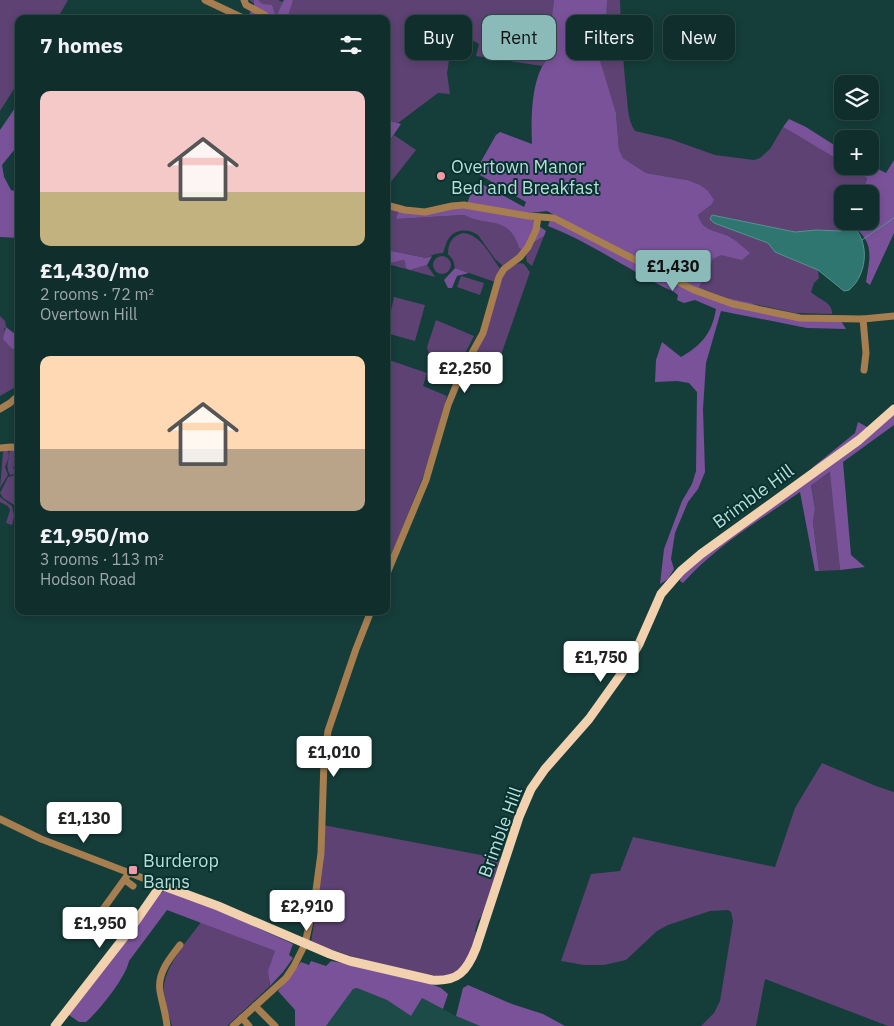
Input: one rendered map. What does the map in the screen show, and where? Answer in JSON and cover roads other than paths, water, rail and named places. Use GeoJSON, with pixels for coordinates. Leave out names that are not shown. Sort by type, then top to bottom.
{"type":"FeatureCollection","features":[{"type":"Feature","properties":{"kind":"main road","name":"Brimble Hill"},"geometry":{"type":"LineString","coordinates":[[161,885],[218,906],[305,944],[350,961],[432,980],[447,980],[462,974],[471,961],[476,948],[518,817],[531,789],[545,769],[589,719],[624,670],[639,644],[657,601],[667,586],[701,554],[858,440],[894,409]]}},
{"type":"Feature","properties":{"kind":"main road"},"geometry":{"type":"LineString","coordinates":[[55,1026],[129,931],[161,885]]}},
{"type":"Feature","properties":{"kind":"street"},"geometry":{"type":"LineString","coordinates":[[205,0],[237,15]]}},
{"type":"Feature","properties":{"kind":"street"},"geometry":{"type":"LineString","coordinates":[[244,0],[246,5],[265,15]]}},
{"type":"Feature","properties":{"kind":"street"},"geometry":{"type":"LineString","coordinates":[[390,205],[406,210],[425,212],[452,206],[464,206],[538,217],[551,217],[688,287],[722,301],[743,307],[795,317],[863,319],[894,316]]}},
{"type":"Feature","properties":{"kind":"street"},"geometry":{"type":"LineString","coordinates":[[390,566],[426,480],[448,405],[462,371],[483,333],[499,277],[504,269],[520,257],[528,247],[536,230],[538,217]]}},
{"type":"Feature","properties":{"kind":"street"},"geometry":{"type":"LineString","coordinates":[[863,319],[866,353],[864,370]]}},
{"type":"Feature","properties":{"kind":"street"},"geometry":{"type":"LineString","coordinates":[[0,409],[15,399]]}},
{"type":"Feature","properties":{"kind":"street"},"geometry":{"type":"LineString","coordinates":[[0,450],[15,448]]}},
{"type":"Feature","properties":{"kind":"street"},"geometry":{"type":"LineString","coordinates":[[233,1026],[286,978],[305,944],[314,906],[321,854],[324,761],[328,731],[369,615]]}},
{"type":"Feature","properties":{"kind":"street"},"geometry":{"type":"LineString","coordinates":[[0,819],[40,839],[161,885]]}},
{"type":"Feature","properties":{"kind":"street"},"geometry":{"type":"LineString","coordinates":[[101,912],[129,873]]}},
{"type":"Feature","properties":{"kind":"street"},"geometry":{"type":"LineString","coordinates":[[125,880],[133,886]]}},
{"type":"Feature","properties":{"kind":"street"},"geometry":{"type":"LineString","coordinates":[[164,1026],[160,978],[168,961],[180,945]]}},
{"type":"Feature","properties":{"kind":"street"},"geometry":{"type":"LineString","coordinates":[[255,1006],[275,1026]]}},
{"type":"Feature","properties":{"kind":"street"},"geometry":{"type":"LineString","coordinates":[[242,1018],[249,1026]]}},
{"type":"Feature","properties":{"kind":"waterway"},"geometry":{"type":"LineString","coordinates":[[862,240],[894,218]]}},
{"type":"Feature","properties":{"kind":"place","name":"Overtown Manor Bed and Breakfast"},"geometry":{"type":"Point","coordinates":[441,176]}},
{"type":"Feature","properties":{"kind":"place","name":"Burderop Barns"},"geometry":{"type":"Point","coordinates":[133,870]}}]}
